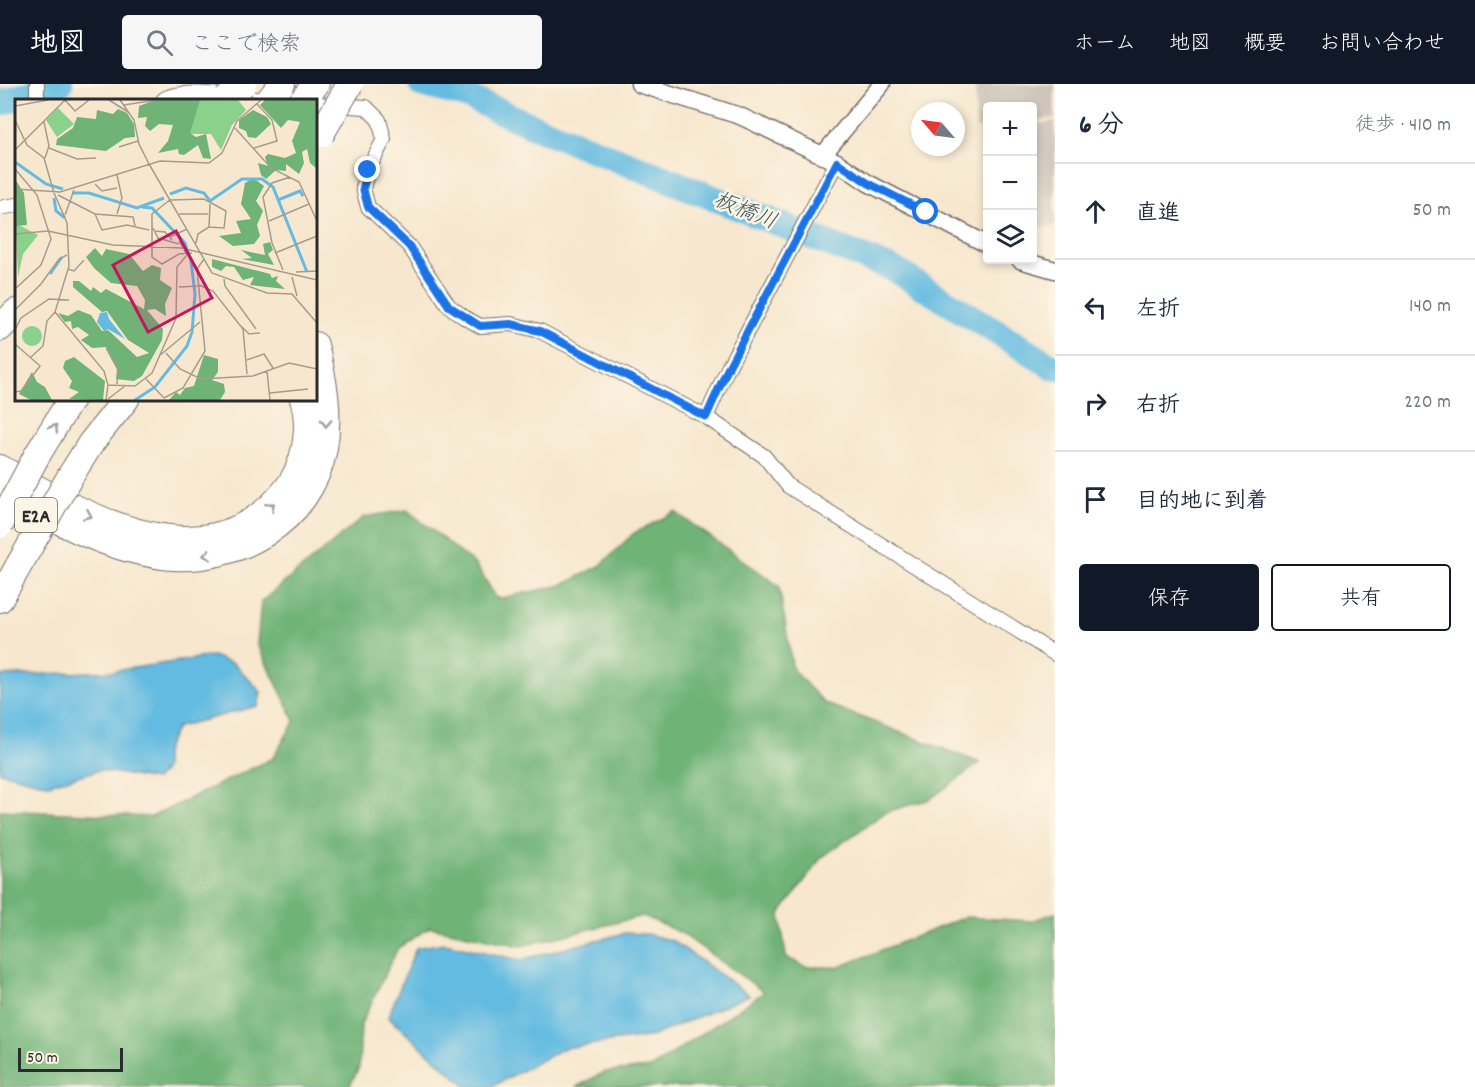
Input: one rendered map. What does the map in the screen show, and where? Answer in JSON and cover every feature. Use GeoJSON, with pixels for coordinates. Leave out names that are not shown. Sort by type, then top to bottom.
{"type":"FeatureCollection","features":[{"type":"Feature","properties":{"kind":"highway"},"geometry":{"type":"LineString","coordinates":[[227,99],[243,84]]}},
{"type":"Feature","properties":{"kind":"highway"},"geometry":{"type":"LineString","coordinates":[[270,99],[282,84]]}},
{"type":"Feature","properties":{"kind":"highway"},"geometry":{"type":"LineString","coordinates":[[304,99],[316,84]]}},
{"type":"Feature","properties":{"kind":"highway"},"geometry":{"type":"LineString","coordinates":[[318,141],[350,84]]}},
{"type":"Feature","properties":{"kind":"highway"},"geometry":{"type":"LineString","coordinates":[[0,328],[15,313]]}},
{"type":"Feature","properties":{"kind":"highway"},"geometry":{"type":"LineString","coordinates":[[0,489],[84,533],[136,550],[191,558],[245,545],[268,533],[289,516],[316,474],[324,449],[326,405],[316,350]]}},
{"type":"Feature","properties":{"kind":"highway","name":"E2A"},"geometry":{"type":"LineString","coordinates":[[0,525],[36,457],[70,400]]}},
{"type":"Feature","properties":{"kind":"highway","name":"E2A"},"geometry":{"type":"LineString","coordinates":[[10,568],[67,473],[104,400]]}},
{"type":"Feature","properties":{"kind":"highway"},"geometry":{"type":"LineString","coordinates":[[67,473],[125,400]]}},
{"type":"Feature","properties":{"kind":"highway"},"geometry":{"type":"LineString","coordinates":[[0,468],[73,509],[117,527],[171,539],[217,535],[257,519],[273,506],[288,487],[299,468],[306,445],[308,422],[303,400]]}},
{"type":"Feature","properties":{"kind":"highway"},"geometry":{"type":"LineString","coordinates":[[0,599],[10,568]]}},
{"type":"Feature","properties":{"kind":"street"},"geometry":{"type":"LineString","coordinates":[[639,84],[740,116],[829,159],[868,183],[983,242]]}},
{"type":"Feature","properties":{"kind":"street"},"geometry":{"type":"LineString","coordinates":[[706,417],[829,159],[882,84]]}},
{"type":"Feature","properties":{"kind":"street"},"geometry":{"type":"LineString","coordinates":[[164,99],[168,96],[190,93],[258,99]]}},
{"type":"Feature","properties":{"kind":"street"},"geometry":{"type":"LineString","coordinates":[[316,104],[366,107],[379,120],[384,139],[368,170],[363,188],[368,207],[409,246],[449,306],[480,326],[511,324],[540,331],[706,417],[764,456],[788,486],[1055,654]]}},
{"type":"Feature","properties":{"kind":"street"},"geometry":{"type":"LineString","coordinates":[[0,208],[15,205]]}},
{"type":"Feature","properties":{"kind":"street"},"geometry":{"type":"LineString","coordinates":[[1034,264],[1055,270]]}},
{"type":"Feature","properties":{"kind":"shaded area"},"geometry":{"type":"Polygon","coordinates":[[[975,84],[1055,84],[1055,118],[1037,120],[1037,102],[983,102],[983,127],[976,128],[975,84]]]}},
{"type":"Feature","properties":{"kind":"shaded area"},"geometry":{"type":"Polygon","coordinates":[[[1055,121],[1055,226],[1037,227],[1037,124],[1055,121]]]}},
{"type":"Feature","properties":{"kind":"green space"},"geometry":{"type":"Polygon","coordinates":[[[407,510],[476,565],[497,599],[562,585],[600,566],[634,533],[675,512],[779,586],[793,670],[824,703],[980,763],[930,799],[886,812],[821,858],[780,914],[786,957],[805,967],[839,967],[965,917],[1031,921],[1055,913],[1055,1087],[576,1087],[605,1072],[651,1068],[764,992],[681,933],[643,916],[521,946],[430,927],[398,948],[361,1024],[359,1067],[349,1087],[0,1087],[0,810],[151,817],[273,758],[295,721],[257,644],[261,602],[364,517],[407,510]]]}},
{"type":"Feature","properties":{"kind":"water"},"geometry":{"type":"Polygon","coordinates":[[[212,656],[234,664],[261,692],[258,706],[177,727],[166,749],[165,768],[155,780],[100,770],[48,784],[0,772],[0,676],[115,671],[212,656]]]}},
{"type":"Feature","properties":{"kind":"water"},"geometry":{"type":"Polygon","coordinates":[[[625,933],[647,934],[673,941],[749,995],[653,1036],[564,1048],[491,1087],[467,1087],[388,1017],[416,948],[445,943],[520,960],[625,933]]]}},
{"type":"Feature","properties":{"kind":"waterway","name":"板橋川"},"geometry":{"type":"LineString","coordinates":[[0,103],[60,84]]}},
{"type":"Feature","properties":{"kind":"waterway","name":"板橋川"},"geometry":{"type":"LineString","coordinates":[[421,84],[466,96],[533,126],[895,270],[1055,368]]}},
{"type":"Feature","properties":{"kind":"route"},"geometry":{"type":"LineString","coordinates":[[368,170],[363,188],[368,207],[409,246],[449,306],[464,318],[480,326],[511,324],[540,331],[637,379],[706,417],[729,366],[837,162],[868,183],[926,212]]}}]}
